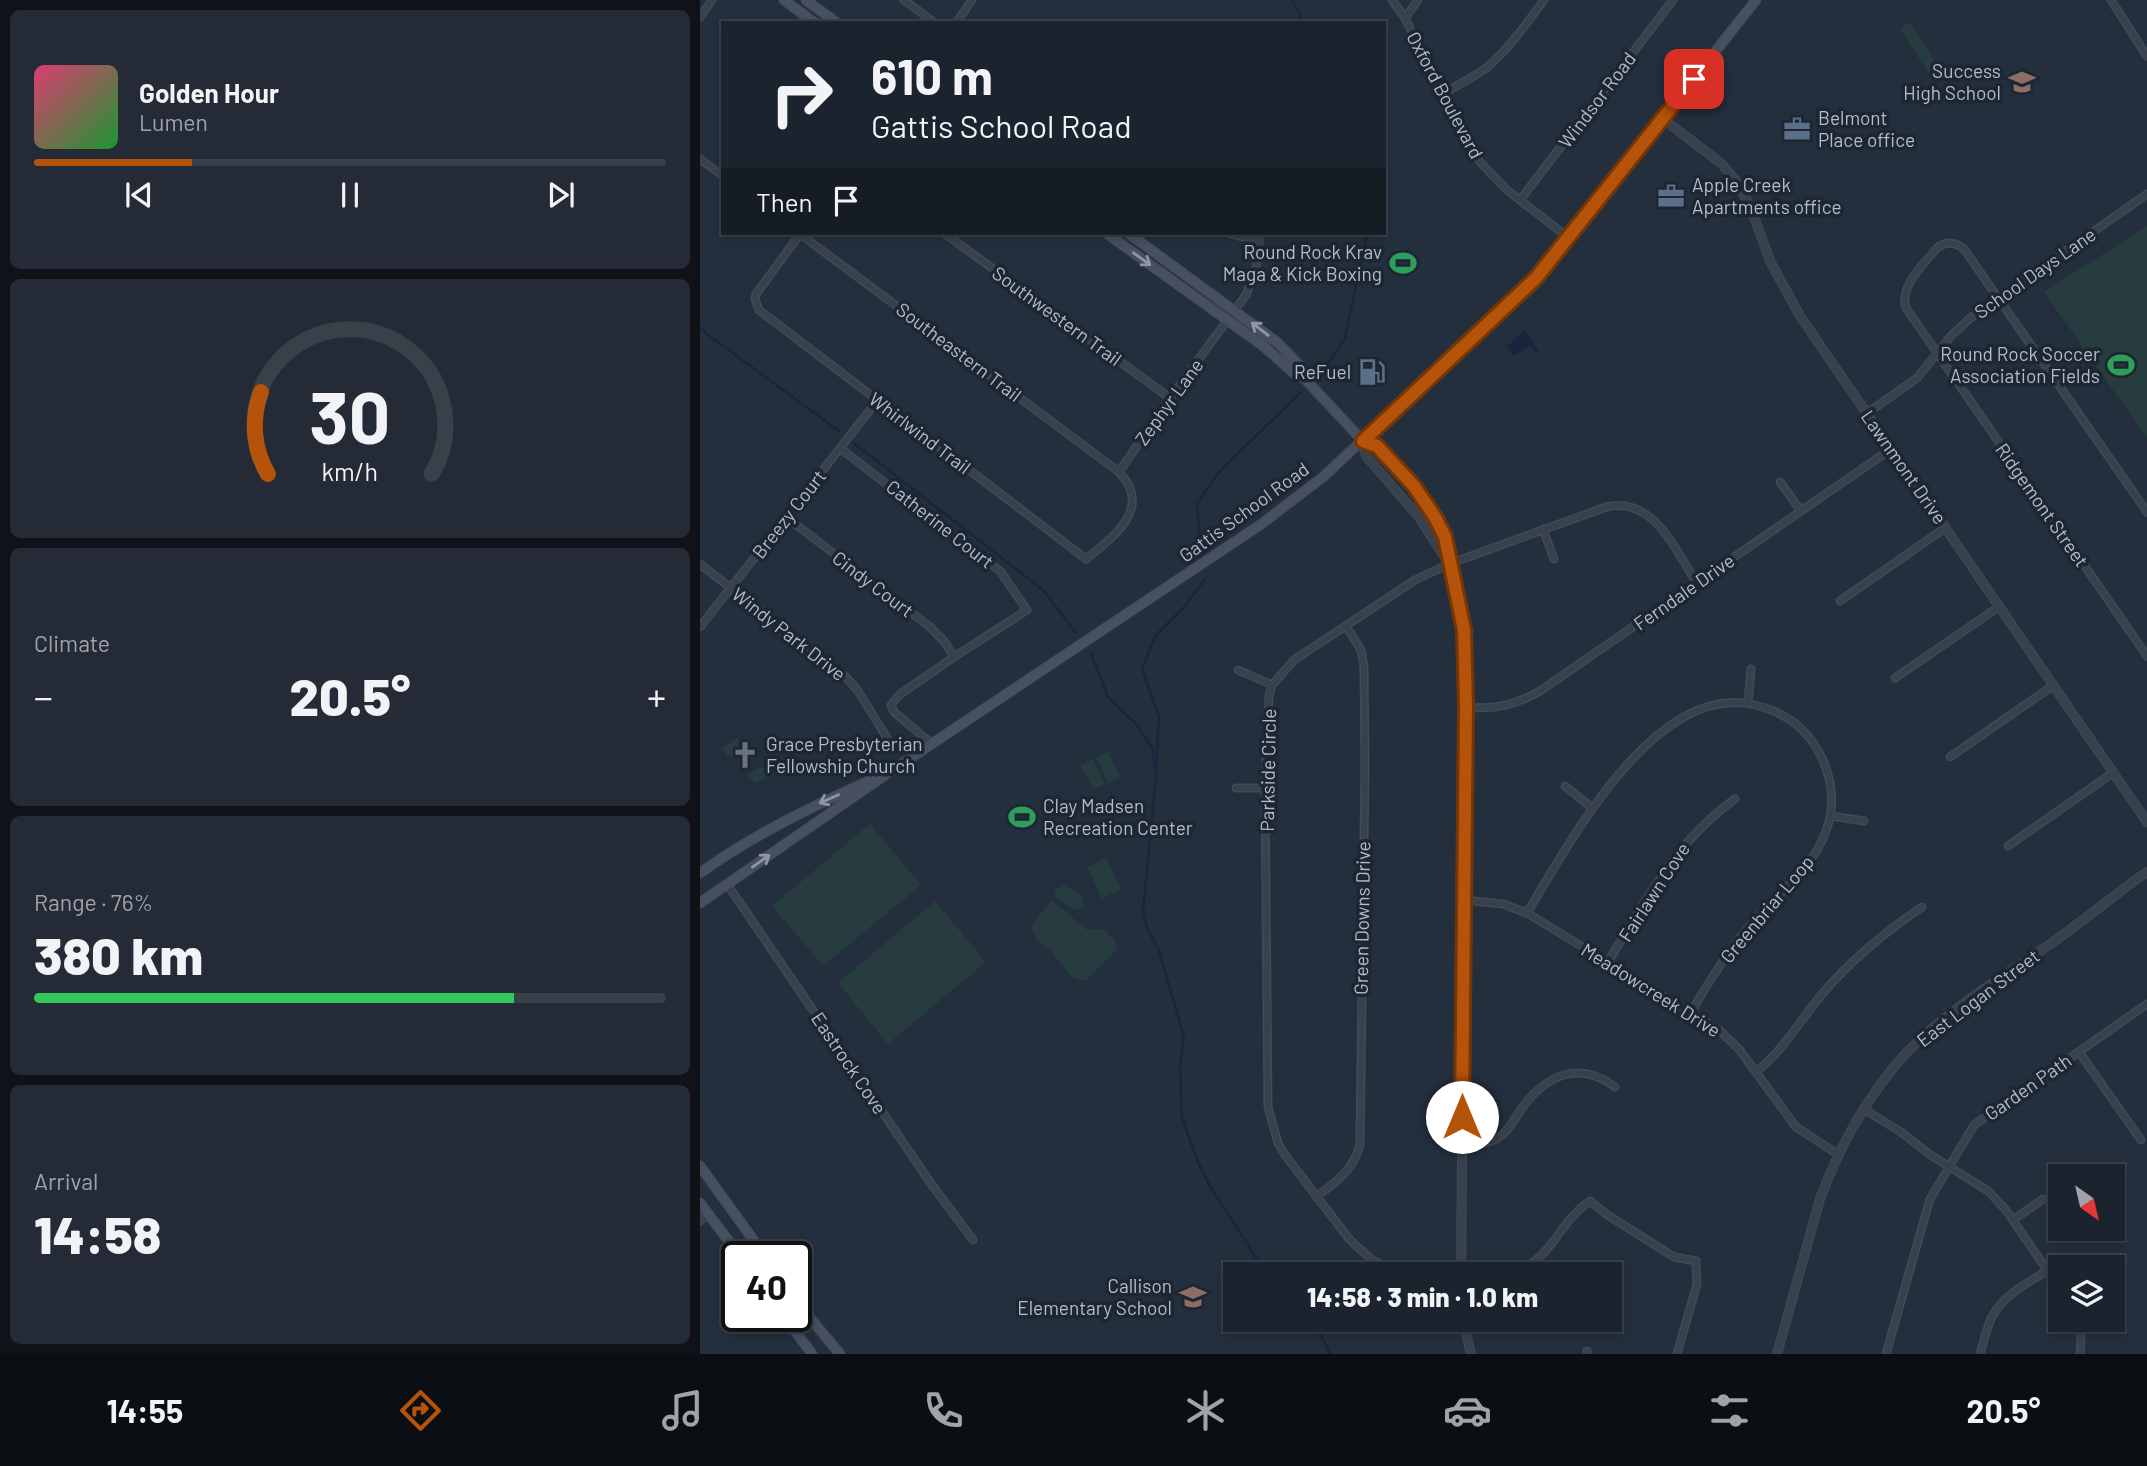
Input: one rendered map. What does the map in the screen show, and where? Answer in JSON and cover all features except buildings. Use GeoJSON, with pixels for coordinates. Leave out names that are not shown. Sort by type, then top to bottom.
{"type":"FeatureCollection","features":[{"type":"Feature","properties":{"kind":"main road"},"geometry":{"type":"LineString","coordinates":[[784,0],[812,21]]}},
{"type":"Feature","properties":{"kind":"main road"},"geometry":{"type":"LineString","coordinates":[[806,0],[834,21]]}},
{"type":"Feature","properties":{"kind":"main road","name":"Gattis School Road"},"geometry":{"type":"LineString","coordinates":[[700,903],[891,771],[1283,509],[1323,477],[1522,292],[1569,238],[1756,0]]}},
{"type":"Feature","properties":{"kind":"main road"},"geometry":{"type":"LineString","coordinates":[[1109,235],[1305,379],[1363,441]]}},
{"type":"Feature","properties":{"kind":"main road"},"geometry":{"type":"LineString","coordinates":[[1131,235],[1236,311],[1290,354],[1301,367],[1305,379]]}},
{"type":"Feature","properties":{"kind":"main road","name":"Gattis School Road"},"geometry":{"type":"LineString","coordinates":[[700,873],[800,812],[891,771]]}},
{"type":"Feature","properties":{"kind":"main road"},"geometry":{"type":"LineString","coordinates":[[700,1166],[754,1241]]}},
{"type":"Feature","properties":{"kind":"main road"},"geometry":{"type":"LineString","coordinates":[[700,1203],[729,1241]]}},
{"type":"Feature","properties":{"kind":"main road"},"geometry":{"type":"LineString","coordinates":[[812,1320],[840,1354]]}},
{"type":"Feature","properties":{"kind":"main road"},"geometry":{"type":"LineString","coordinates":[[796,1332],[813,1354]]}},
{"type":"Feature","properties":{"kind":"street"},"geometry":{"type":"LineString","coordinates":[[700,17],[712,0]]}},
{"type":"Feature","properties":{"kind":"street"},"geometry":{"type":"LineString","coordinates":[[904,0],[932,21]]}},
{"type":"Feature","properties":{"kind":"street"},"geometry":{"type":"LineString","coordinates":[[957,21],[972,0]]}},
{"type":"Feature","properties":{"kind":"street","name":"Oxford Boulevard"},"geometry":{"type":"LineString","coordinates":[[1392,0],[1405,18],[1464,139],[1480,162],[1493,178],[1569,238]]}},
{"type":"Feature","properties":{"kind":"street"},"geometry":{"type":"LineString","coordinates":[[1405,18],[1418,0]]}},
{"type":"Feature","properties":{"kind":"street"},"geometry":{"type":"LineString","coordinates":[[1442,94],[1496,59],[1544,0]]}},
{"type":"Feature","properties":{"kind":"street","name":"Windsor Road"},"geometry":{"type":"LineString","coordinates":[[1520,200],[1673,0]]}},
{"type":"Feature","properties":{"kind":"street"},"geometry":{"type":"LineString","coordinates":[[2111,0],[2147,56]]}},
{"type":"Feature","properties":{"kind":"street","name":"Lawnmont Drive"},"geometry":{"type":"LineString","coordinates":[[1663,118],[1722,164],[1738,184],[1786,293],[1866,414],[2147,822]]}},
{"type":"Feature","properties":{"kind":"street"},"geometry":{"type":"LineString","coordinates":[[700,159],[721,175]]}},
{"type":"Feature","properties":{"kind":"street","name":"School Days Lane"},"geometry":{"type":"LineString","coordinates":[[1866,414],[1917,379],[1960,327],[2147,194]]}},
{"type":"Feature","properties":{"kind":"street","name":"Whirlwind Trail"},"geometry":{"type":"LineString","coordinates":[[799,235],[756,294],[759,310],[1086,559],[1118,533],[1129,516],[1132,494],[1130,485],[1119,472]]}},
{"type":"Feature","properties":{"kind":"street","name":"Southeastern Trail"},"geometry":{"type":"LineString","coordinates":[[803,235],[1119,472]]}},
{"type":"Feature","properties":{"kind":"street","name":"Southwestern Trail"},"geometry":{"type":"LineString","coordinates":[[947,235],[1170,398]]}},
{"type":"Feature","properties":{"kind":"street"},"geometry":{"type":"LineString","coordinates":[[1235,235],[1260,235]]}},
{"type":"Feature","properties":{"kind":"street","name":"Zephyr Lane"},"geometry":{"type":"LineString","coordinates":[[1119,472],[1170,398],[1236,311],[1252,283],[1260,235]]}},
{"type":"Feature","properties":{"kind":"street","name":"Ridgemont Street"},"geometry":{"type":"LineString","coordinates":[[1999,298],[1960,246],[1948,243],[1937,248],[1906,290],[1904,302],[1937,354],[2147,656]]}},
{"type":"Feature","properties":{"kind":"street"},"geometry":{"type":"LineString","coordinates":[[1999,298],[2147,512]]}},
{"type":"Feature","properties":{"kind":"street","name":"Breezy Court"},"geometry":{"type":"LineString","coordinates":[[700,626],[877,401]]}},
{"type":"Feature","properties":{"kind":"street"},"geometry":{"type":"LineString","coordinates":[[1363,441],[1377,446],[1421,495],[1445,537],[1449,564]]}},
{"type":"Feature","properties":{"kind":"street"},"geometry":{"type":"LineString","coordinates":[[1363,441],[1366,456],[1419,517],[1449,564],[1464,630],[1466,706],[1461,1262]]}},
{"type":"Feature","properties":{"kind":"street","name":"Catherine Court"},"geometry":{"type":"LineString","coordinates":[[841,449],[1000,571],[1027,610],[954,657]]}},
{"type":"Feature","properties":{"kind":"street","name":"Ferndale Drive"},"geometry":{"type":"LineString","coordinates":[[1466,706],[1505,707],[1529,697],[1891,449]]}},
{"type":"Feature","properties":{"kind":"street"},"geometry":{"type":"LineString","coordinates":[[1780,482],[1801,511]]}},
{"type":"Feature","properties":{"kind":"street","name":"Parkside Circle"},"geometry":{"type":"LineString","coordinates":[[1376,1262],[1360,1251],[1288,1161],[1278,1143],[1267,1100],[1265,788],[1269,696],[1272,685],[1294,660],[1415,580],[1449,564],[1606,506],[1632,506],[1647,513],[1657,523],[1698,583]]}},
{"type":"Feature","properties":{"kind":"street","name":"Cindy Court"},"geometry":{"type":"LineString","coordinates":[[786,517],[930,627],[944,641],[954,657]]}},
{"type":"Feature","properties":{"kind":"street"},"geometry":{"type":"LineString","coordinates":[[1840,601],[1945,528]]}},
{"type":"Feature","properties":{"kind":"street"},"geometry":{"type":"LineString","coordinates":[[1543,530],[1554,559]]}},
{"type":"Feature","properties":{"kind":"street","name":"Windy Park Drive"},"geometry":{"type":"LineString","coordinates":[[700,564],[846,677],[858,691],[892,746]]}},
{"type":"Feature","properties":{"kind":"street"},"geometry":{"type":"LineString","coordinates":[[1895,678],[2000,606]]}},
{"type":"Feature","properties":{"kind":"street","name":"Green Downs Drive"},"geometry":{"type":"LineString","coordinates":[[1316,1197],[1346,1173],[1353,1164],[1360,1144],[1364,667],[1361,650],[1346,626]]}},
{"type":"Feature","properties":{"kind":"street"},"geometry":{"type":"LineString","coordinates":[[932,744],[894,712],[891,705],[899,695],[954,657]]}},
{"type":"Feature","properties":{"kind":"street"},"geometry":{"type":"LineString","coordinates":[[1748,703],[1751,669]]}},
{"type":"Feature","properties":{"kind":"street"},"geometry":{"type":"LineString","coordinates":[[1238,670],[1272,685]]}},
{"type":"Feature","properties":{"kind":"street"},"geometry":{"type":"LineString","coordinates":[[1950,757],[2054,685]]}},
{"type":"Feature","properties":{"kind":"street","name":"Greenbriar Loop"},"geometry":{"type":"LineString","coordinates":[[1527,913],[1591,808],[1649,744],[1679,720],[1696,710],[1715,704],[1748,703],[1776,711],[1808,736],[1822,758],[1828,772],[1832,795],[1830,816],[1815,854],[1747,928],[1719,966],[1691,1012]]}},
{"type":"Feature","properties":{"kind":"street"},"geometry":{"type":"LineString","coordinates":[[2008,846],[2114,772]]}},
{"type":"Feature","properties":{"kind":"street"},"geometry":{"type":"LineString","coordinates":[[1565,786],[1591,808]]}},
{"type":"Feature","properties":{"kind":"street"},"geometry":{"type":"LineString","coordinates":[[1236,788],[1265,788]]}},
{"type":"Feature","properties":{"kind":"street","name":"Fairlawn Cove"},"geometry":{"type":"LineString","coordinates":[[1608,962],[1676,854],[1703,824],[1735,799]]}},
{"type":"Feature","properties":{"kind":"street"},"geometry":{"type":"LineString","coordinates":[[1830,816],[1864,821]]}},
{"type":"Feature","properties":{"kind":"street","name":"East Logan Street"},"geometry":{"type":"LineString","coordinates":[[1777,1354],[1820,1199],[1839,1155],[1865,1110],[1898,1062],[1927,1032],[2078,925],[2147,872]]}},
{"type":"Feature","properties":{"kind":"street","name":"Eastrock Cove"},"geometry":{"type":"LineString","coordinates":[[727,884],[973,1240]]}},
{"type":"Feature","properties":{"kind":"street","name":"Meadowcreek Drive"},"geometry":{"type":"LineString","coordinates":[[1463,900],[1503,904],[1527,913],[1691,1012],[1730,1039],[1796,1127],[1812,1140],[1839,1155]]}},
{"type":"Feature","properties":{"kind":"street"},"geometry":{"type":"LineString","coordinates":[[1756,1072],[1773,1058],[1845,969],[1878,939],[1922,907]]}},
{"type":"Feature","properties":{"kind":"street","name":"Garden Path"},"geometry":{"type":"LineString","coordinates":[[1886,1354],[1926,1211],[1949,1166],[1981,1119],[2147,1004]]}},
{"type":"Feature","properties":{"kind":"street"},"geometry":{"type":"LineString","coordinates":[[2079,1052],[2141,1140]]}},
{"type":"Feature","properties":{"kind":"street"},"geometry":{"type":"LineString","coordinates":[[1462,1144],[1482,1144],[1501,1136],[1530,1097],[1545,1084],[1573,1071],[1597,1076],[1615,1087]]}},
{"type":"Feature","properties":{"kind":"street"},"geometry":{"type":"LineString","coordinates":[[1865,1110],[1988,1191],[2013,1220],[2047,1270],[2000,1305],[1990,1321],[1980,1354]]}},
{"type":"Feature","properties":{"kind":"street"},"geometry":{"type":"LineString","coordinates":[[2013,1220],[2043,1199]]}},
{"type":"Feature","properties":{"kind":"street"},"geometry":{"type":"LineString","coordinates":[[1532,1262],[1542,1256],[1574,1211],[1590,1201],[1606,1214],[1674,1256],[1696,1261],[1697,1284],[1677,1354]]}},
{"type":"Feature","properties":{"kind":"street"},"geometry":{"type":"LineString","coordinates":[[700,1221],[708,1214]]}},
{"type":"Feature","properties":{"kind":"street"},"geometry":{"type":"LineString","coordinates":[[1466,1332],[1471,1354]]}},
{"type":"Feature","properties":{"kind":"street"},"geometry":{"type":"LineString","coordinates":[[2080,1332],[2080,1354]]}},
{"type":"Feature","properties":{"kind":"green space"},"geometry":{"type":"Polygon","coordinates":[[[1910,22],[1939,68],[1929,74],[1900,29],[1910,22]]]}},
{"type":"Feature","properties":{"kind":"green space","name":"Round Rock Soccer Association Fields"},"geometry":{"type":"Polygon","coordinates":[[[2147,226],[2147,438],[2044,292],[2147,226]]]}},
{"type":"Feature","properties":{"kind":"green space"},"geometry":{"type":"Polygon","coordinates":[[[737,738],[736,757],[727,756],[722,748],[737,738]]]}},
{"type":"Feature","properties":{"kind":"green space"},"geometry":{"type":"Polygon","coordinates":[[[1108,752],[1120,777],[1108,783],[1096,758],[1108,752]]]}},
{"type":"Feature","properties":{"kind":"green space"},"geometry":{"type":"Polygon","coordinates":[[[1093,759],[1105,784],[1093,790],[1081,765],[1093,759]]]}},
{"type":"Feature","properties":{"kind":"green space"},"geometry":{"type":"Polygon","coordinates":[[[769,764],[774,774],[755,783],[747,775],[749,773],[769,764]]]}},
{"type":"Feature","properties":{"kind":"green space"},"geometry":{"type":"Polygon","coordinates":[[[870,824],[921,885],[823,966],[772,906],[870,824]]]}},
{"type":"Feature","properties":{"kind":"green space"},"geometry":{"type":"Polygon","coordinates":[[[1106,858],[1121,889],[1102,899],[1087,867],[1106,858]]]}},
{"type":"Feature","properties":{"kind":"green space"},"geometry":{"type":"Polygon","coordinates":[[[1064,885],[1082,896],[1085,906],[1074,910],[1057,899],[1054,891],[1064,885]]]}},
{"type":"Feature","properties":{"kind":"green space"},"geometry":{"type":"Polygon","coordinates":[[[1052,900],[1087,930],[1104,929],[1114,939],[1117,949],[1086,981],[1075,979],[1068,973],[1051,951],[1036,939],[1030,927],[1052,900]]]}},
{"type":"Feature","properties":{"kind":"green space"},"geometry":{"type":"Polygon","coordinates":[[[935,901],[986,962],[888,1044],[838,983],[935,901]]]}},
{"type":"Feature","properties":{"kind":"water"},"geometry":{"type":"Polygon","coordinates":[[[1525,330],[1539,352],[1536,354],[1530,345],[1514,356],[1507,346],[1525,330]]]}},
{"type":"Feature","properties":{"kind":"waterway"},"geometry":{"type":"LineString","coordinates":[[1292,0],[1303,21]]}},
{"type":"Feature","properties":{"kind":"waterway"},"geometry":{"type":"LineString","coordinates":[[1321,374],[1345,338],[1367,235]]}},
{"type":"Feature","properties":{"kind":"waterway"},"geometry":{"type":"LineString","coordinates":[[700,329],[839,431]]}},
{"type":"Feature","properties":{"kind":"waterway"},"geometry":{"type":"LineString","coordinates":[[1201,553],[1197,503],[1220,471],[1300,393]]}},
{"type":"Feature","properties":{"kind":"waterway"},"geometry":{"type":"LineString","coordinates":[[855,444],[1043,590],[1076,633]]}},
{"type":"Feature","properties":{"kind":"waterway"},"geometry":{"type":"LineString","coordinates":[[1156,772],[1159,717],[1142,669],[1155,636],[1184,607],[1205,579]]}},
{"type":"Feature","properties":{"kind":"waterway"},"geometry":{"type":"LineString","coordinates":[[1091,653],[1108,697],[1136,724],[1152,747],[1156,776],[1143,912],[1147,929],[1158,948],[1184,1036],[1180,1065],[1182,1117],[1197,1160],[1210,1186],[1260,1262]]}},
{"type":"Feature","properties":{"kind":"waterway"},"geometry":{"type":"LineString","coordinates":[[1320,1332],[1330,1354]]}},
{"type":"Feature","properties":{"kind":"place","name":"Success High School"},"geometry":{"type":"Point","coordinates":[2022,82]}},
{"type":"Feature","properties":{"kind":"place","name":"Belmont Place office"},"geometry":{"type":"Point","coordinates":[1797,129]}},
{"type":"Feature","properties":{"kind":"place","name":"Apple Creek Apartments office"},"geometry":{"type":"Point","coordinates":[1671,196]}},
{"type":"Feature","properties":{"kind":"place","name":"Round Rock Krav Maga & Kick Boxing"},"geometry":{"type":"Point","coordinates":[1403,263]}},
{"type":"Feature","properties":{"kind":"place","name":"Round Rock Soccer Association Fields"},"geometry":{"type":"Point","coordinates":[2121,365]}},
{"type":"Feature","properties":{"kind":"place","name":"ReFuel"},"geometry":{"type":"Point","coordinates":[1372,372]}},
{"type":"Feature","properties":{"kind":"place","name":"Grace Presbyterian Fellowship Church"},"geometry":{"type":"Point","coordinates":[745,755]}},
{"type":"Feature","properties":{"kind":"place","name":"Clay Madsen Recreation Center"},"geometry":{"type":"Point","coordinates":[1022,817]}},
{"type":"Feature","properties":{"kind":"place","name":"Callison Elementary School"},"geometry":{"type":"Point","coordinates":[1193,1297]}},
{"type":"Feature","properties":{"kind":"route"},"geometry":{"type":"LineString","coordinates":[[1462,1117],[1466,706],[1464,630],[1445,537],[1435,517],[1414,486],[1377,446],[1363,441],[1536,278],[1694,79]]}}]}
